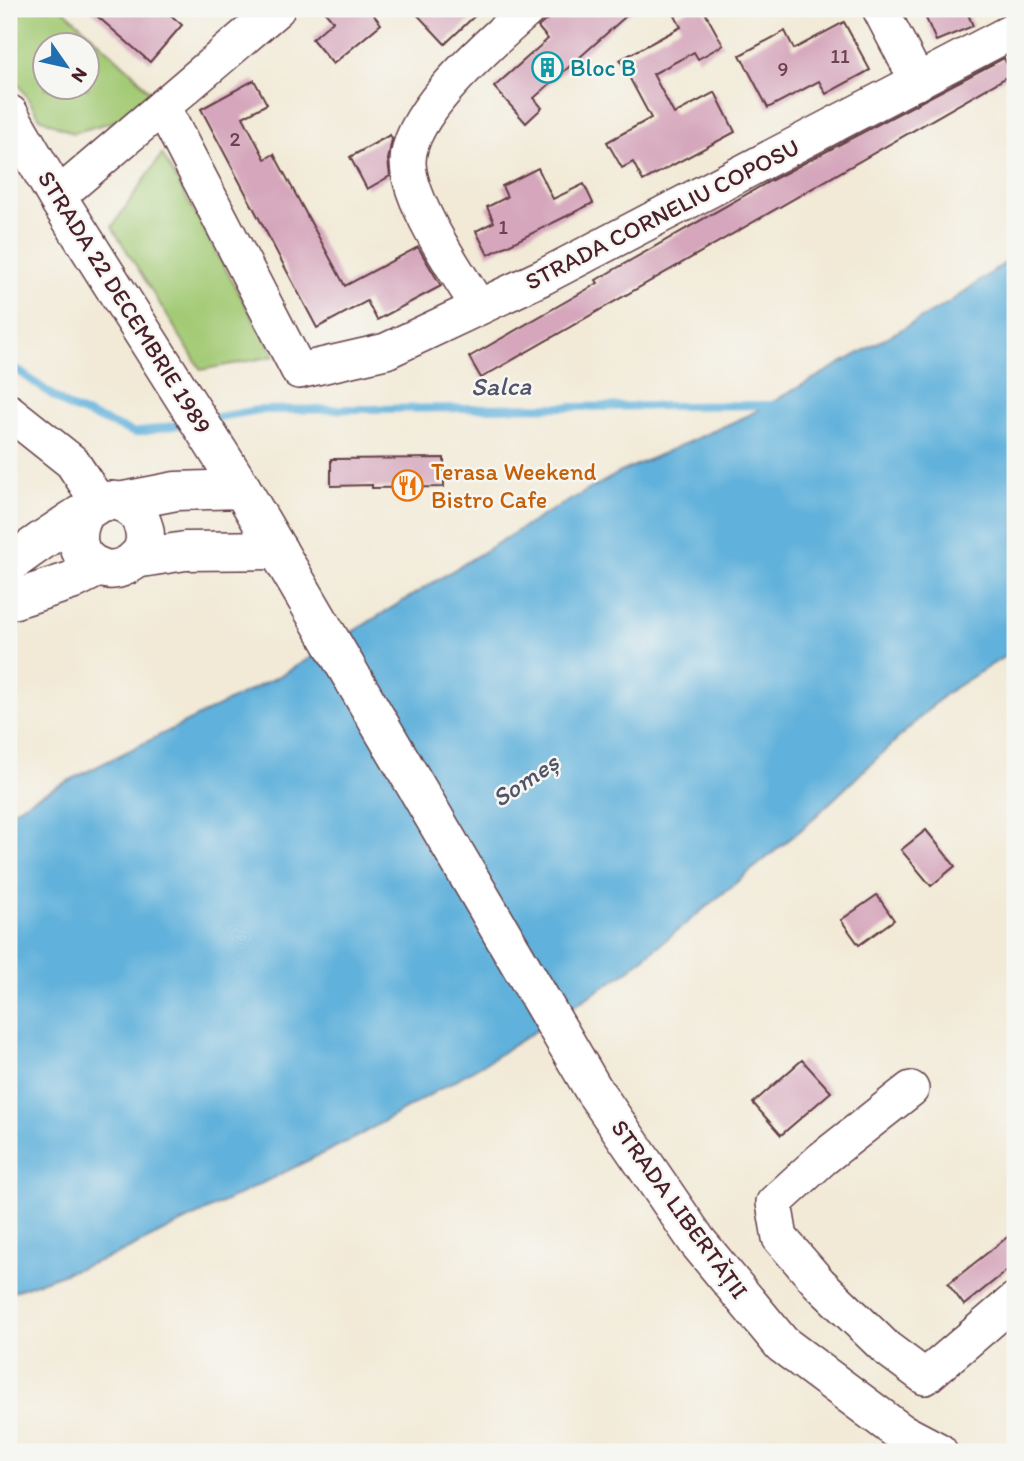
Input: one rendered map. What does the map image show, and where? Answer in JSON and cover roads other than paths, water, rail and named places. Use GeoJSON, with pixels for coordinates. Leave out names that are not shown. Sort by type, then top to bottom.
{"type":"FeatureCollection","features":[{"type":"Feature","properties":{"kind":"main road","name":"STRADA 22 DECEMBRIE 1989"},"geometry":{"type":"LineString","coordinates":[[9,114],[57,197],[242,489],[301,590]]}},
{"type":"Feature","properties":{"kind":"main road"},"geometry":{"type":"LineString","coordinates":[[9,564],[59,527],[102,505],[176,491],[242,489]]}},
{"type":"Feature","properties":{"kind":"main road"},"geometry":{"type":"LineString","coordinates":[[102,505],[127,505],[138,514],[145,527],[145,541],[117,563],[89,562],[80,550],[76,537],[79,522],[102,505]]}},
{"type":"Feature","properties":{"kind":"main road"},"geometry":{"type":"LineString","coordinates":[[9,601],[117,563],[186,551],[278,550]]}},
{"type":"Feature","properties":{"kind":"main road","name":"STRADA LIBERTĂȚII"},"geometry":{"type":"LineString","coordinates":[[301,590],[593,1088],[697,1241],[782,1344],[900,1432],[938,1452]]}},
{"type":"Feature","properties":{"kind":"street"},"geometry":{"type":"LineString","coordinates":[[57,197],[276,9]]}},
{"type":"Feature","properties":{"kind":"street"},"geometry":{"type":"LineString","coordinates":[[479,307],[428,220],[415,192],[408,163],[415,133],[434,104],[454,80],[528,9]]}},
{"type":"Feature","properties":{"kind":"street"},"geometry":{"type":"LineString","coordinates":[[880,9],[918,82]]}},
{"type":"Feature","properties":{"kind":"street","name":"STRADA CORNELIU COPOSU"},"geometry":{"type":"LineString","coordinates":[[163,108],[299,371],[386,351],[543,277],[1015,30]]}},
{"type":"Feature","properties":{"kind":"street"},"geometry":{"type":"LineString","coordinates":[[9,412],[72,462],[102,505]]}},
{"type":"Feature","properties":{"kind":"street"},"geometry":{"type":"LineString","coordinates":[[911,1089],[822,1159],[774,1203],[780,1238],[819,1283],[886,1348],[925,1377],[1015,1300]]}},
{"type":"Feature","properties":{"kind":"water","name":"Someș"},"geometry":{"type":"Polygon","coordinates":[[[1015,256],[1015,650],[945,694],[802,829],[625,973],[492,1059],[358,1136],[118,1254],[9,1293],[9,813],[285,673],[547,513],[621,472],[747,416],[950,302],[1015,256]]]}},
{"type":"Feature","properties":{"kind":"waterway","name":"Salca"},"geometry":{"type":"LineString","coordinates":[[9,364],[69,407],[135,433],[189,423]]}},
{"type":"Feature","properties":{"kind":"waterway","name":"Salca"},"geometry":{"type":"LineString","coordinates":[[208,419],[258,410],[776,405]]}},
{"type":"Feature","properties":{"kind":"place","name":"Bloc B"},"geometry":{"type":"Point","coordinates":[547,67]}},
{"type":"Feature","properties":{"kind":"place","name":"Terasa Weekend Bistro Cafe"},"geometry":{"type":"Point","coordinates":[408,485]}}]}
